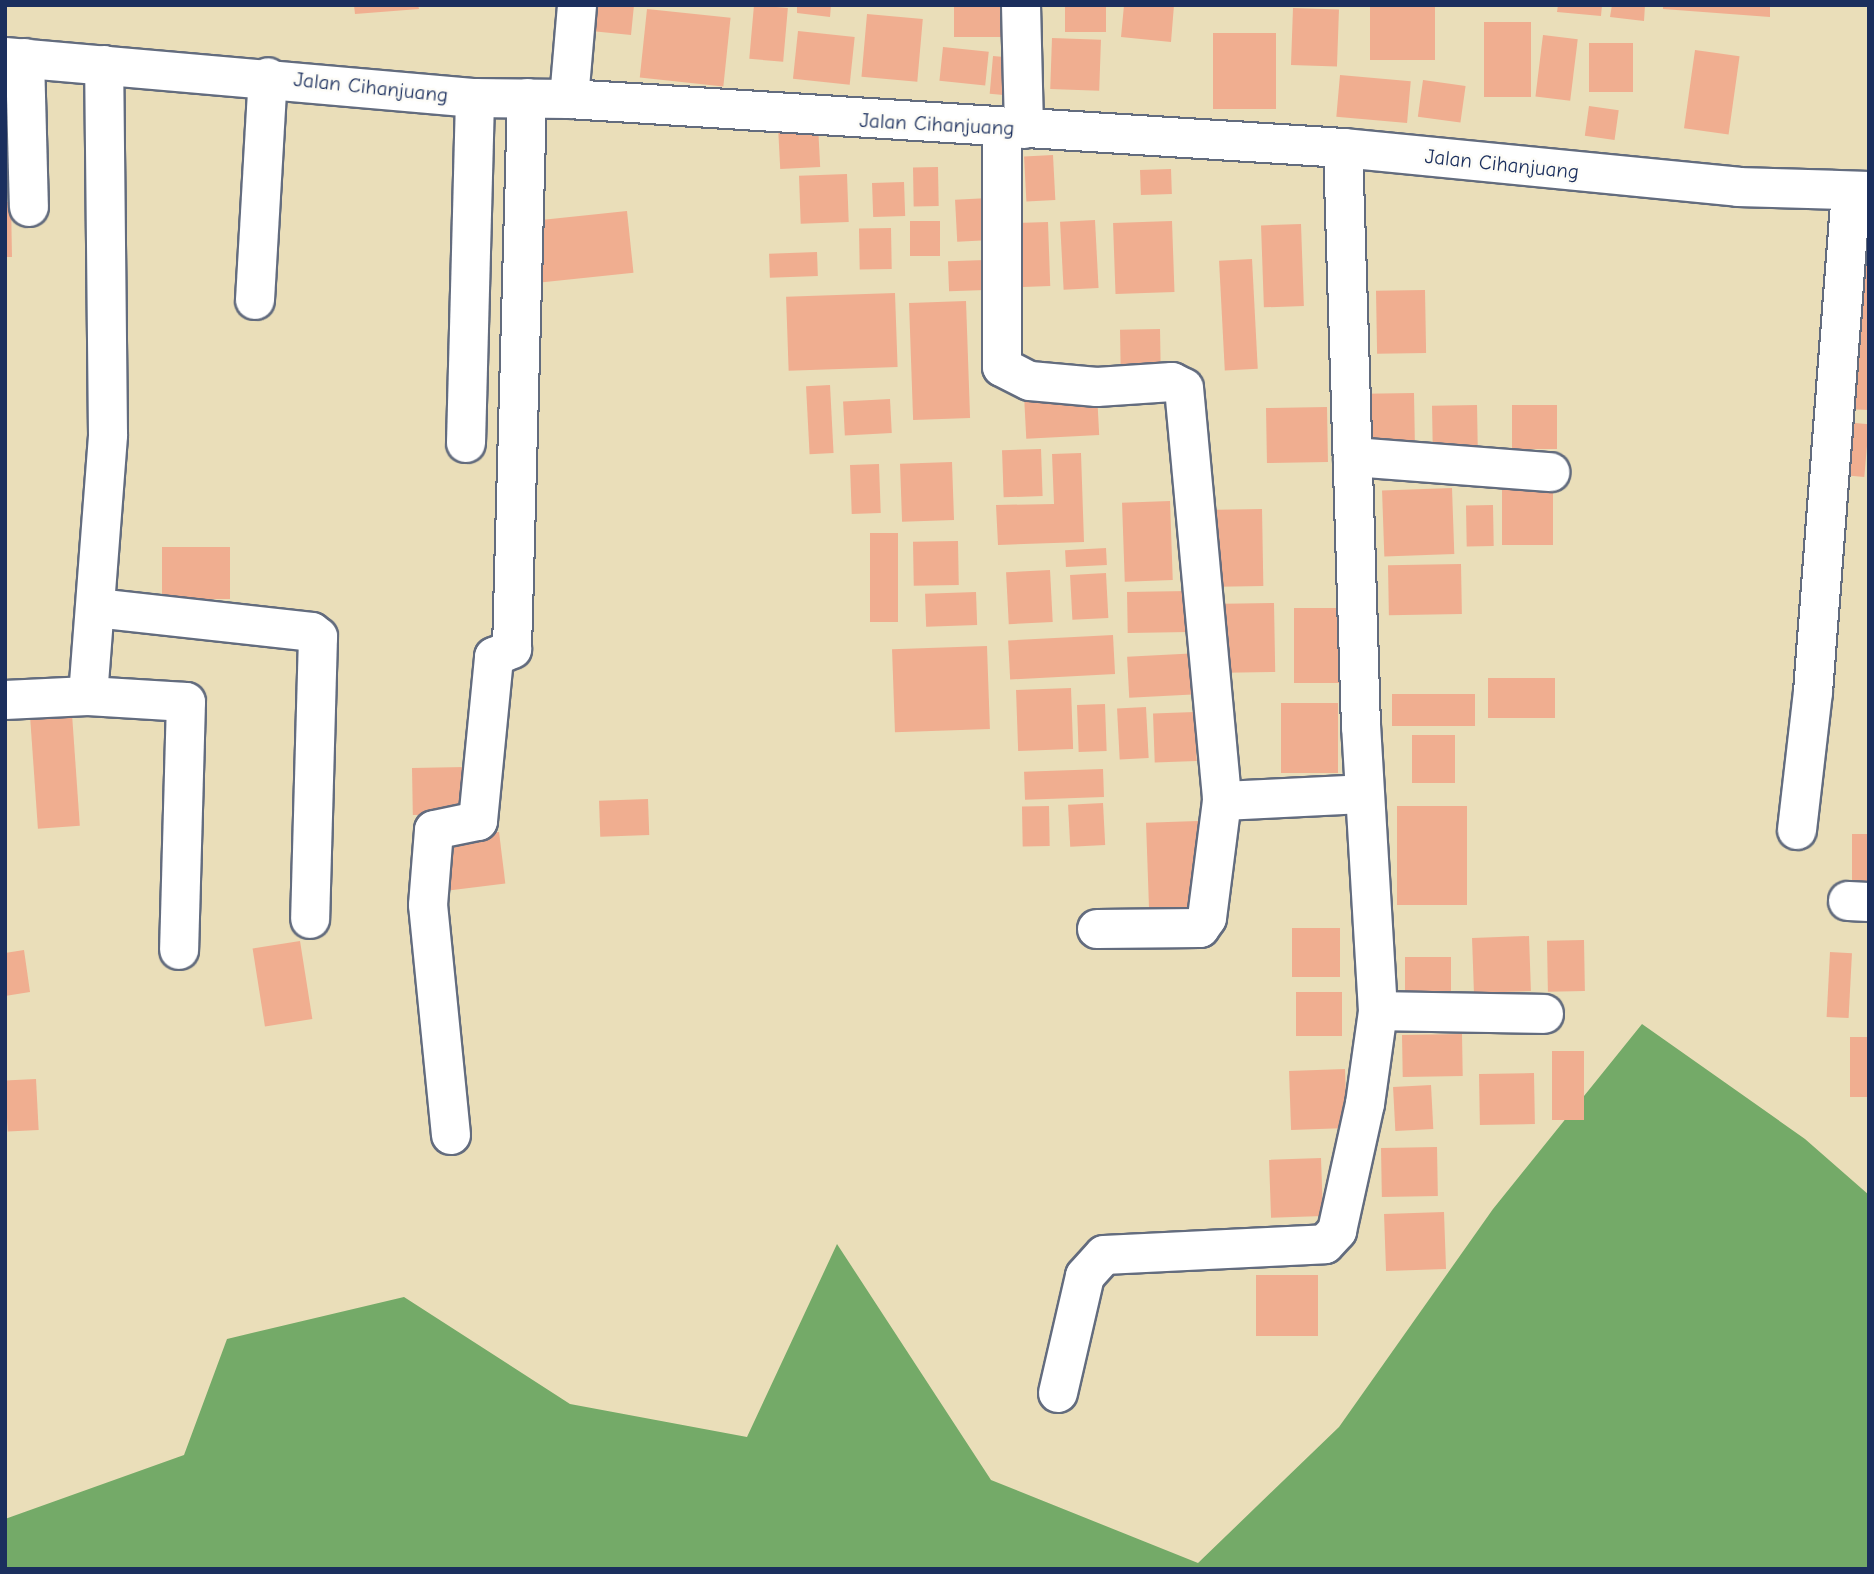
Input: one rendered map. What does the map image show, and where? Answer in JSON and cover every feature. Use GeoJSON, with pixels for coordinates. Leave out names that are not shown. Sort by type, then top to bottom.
{"type":"FeatureCollection","features":[{"type":"Feature","properties":{"kind":"street"},"geometry":{"type":"LineString","coordinates":[[569,99],[577,5]]}},
{"type":"Feature","properties":{"kind":"street"},"geometry":{"type":"LineString","coordinates":[[1021,5],[1002,367],[1030,381],[1097,387],[1172,382],[1184,388],[1222,801],[1207,918],[1200,928],[1097,929]]}},
{"type":"Feature","properties":{"kind":"street"},"geometry":{"type":"LineString","coordinates":[[15,57],[29,207]]}},
{"type":"Feature","properties":{"kind":"street","name":"Jalan Cihanjuang"},"geometry":{"type":"LineString","coordinates":[[15,57],[268,77],[475,98],[569,99],[1343,148],[1738,187],[1860,191]]}},
{"type":"Feature","properties":{"kind":"street"},"geometry":{"type":"LineString","coordinates":[[88,696],[108,435],[104,65]]}},
{"type":"Feature","properties":{"kind":"street"},"geometry":{"type":"LineString","coordinates":[[255,300],[268,77]]}},
{"type":"Feature","properties":{"kind":"street"},"geometry":{"type":"LineString","coordinates":[[466,443],[475,98]]}},
{"type":"Feature","properties":{"kind":"street"},"geometry":{"type":"LineString","coordinates":[[451,1135],[428,905],[434,830],[478,821],[494,657],[512,649],[527,99]]}},
{"type":"Feature","properties":{"kind":"street"},"geometry":{"type":"LineString","coordinates":[[1058,1393],[1085,1276],[1104,1255],[1325,1244],[1333,1239],[1365,1104],[1378,1011],[1364,794],[1343,148]]}},
{"type":"Feature","properties":{"kind":"street"},"geometry":{"type":"LineString","coordinates":[[1797,830],[1813,692],[1860,191]]}},
{"type":"Feature","properties":{"kind":"street"},"geometry":{"type":"LineString","coordinates":[[1353,457],[1549,472]]}},
{"type":"Feature","properties":{"kind":"street"},"geometry":{"type":"LineString","coordinates":[[96,608],[312,632],[317,637],[310,919]]}},
{"type":"Feature","properties":{"kind":"street"},"geometry":{"type":"LineString","coordinates":[[5,700],[88,696],[183,699],[188,705],[179,950]]}},
{"type":"Feature","properties":{"kind":"street"},"geometry":{"type":"LineString","coordinates":[[1222,801],[1364,794]]}},
{"type":"Feature","properties":{"kind":"street"},"geometry":{"type":"LineString","coordinates":[[1378,1011],[1544,1014]]}},
{"type":"Feature","properties":{"kind":"green space"},"geometry":{"type":"Polygon","coordinates":[[[1642,1024],[1805,1139],[1869,1195],[1869,1569],[5,1569],[5,1519],[184,1455],[227,1339],[404,1297],[570,1404],[747,1437],[837,1244],[991,1480],[1198,1563],[1339,1427],[1493,1209],[1642,1024]]]}},
{"type":"Feature","properties":{"kind":"building"},"geometry":{"type":"Polygon","coordinates":[[[354,5],[418,5],[419,9],[355,14],[354,5]]]}},
{"type":"Feature","properties":{"kind":"building"},"geometry":{"type":"Polygon","coordinates":[[[594,5],[634,5],[631,35],[591,31],[594,5]]]}},
{"type":"Feature","properties":{"kind":"building"},"geometry":{"type":"Polygon","coordinates":[[[754,5],[788,8],[783,62],[749,59],[754,5]]]}},
{"type":"Feature","properties":{"kind":"building"},"geometry":{"type":"Polygon","coordinates":[[[797,5],[831,5],[830,17],[797,13],[797,5]]]}},
{"type":"Feature","properties":{"kind":"building"},"geometry":{"type":"Polygon","coordinates":[[[954,5],[1019,5],[1019,37],[954,37],[954,5]]]}},
{"type":"Feature","properties":{"kind":"building"},"geometry":{"type":"Polygon","coordinates":[[[1065,5],[1106,5],[1106,32],[1065,32],[1065,5]]]}},
{"type":"Feature","properties":{"kind":"building"},"geometry":{"type":"Polygon","coordinates":[[[1124,5],[1174,5],[1171,42],[1121,37],[1124,5]]]}},
{"type":"Feature","properties":{"kind":"building"},"geometry":{"type":"Polygon","coordinates":[[[1370,5],[1435,5],[1435,60],[1370,60],[1370,5]]]}},
{"type":"Feature","properties":{"kind":"building"},"geometry":{"type":"Polygon","coordinates":[[[1558,5],[1602,5],[1601,16],[1557,12],[1558,5]]]}},
{"type":"Feature","properties":{"kind":"building"},"geometry":{"type":"Polygon","coordinates":[[[1612,5],[1645,5],[1644,21],[1610,17],[1612,5]]]}},
{"type":"Feature","properties":{"kind":"building"},"geometry":{"type":"Polygon","coordinates":[[[1663,5],[1770,5],[1770,17],[1663,9],[1663,5]]]}},
{"type":"Feature","properties":{"kind":"building"},"geometry":{"type":"Polygon","coordinates":[[[1293,8],[1339,10],[1337,67],[1291,65],[1293,8]]]}},
{"type":"Feature","properties":{"kind":"building"},"geometry":{"type":"Polygon","coordinates":[[[647,9],[731,18],[723,86],[640,78],[647,9]]]}},
{"type":"Feature","properties":{"kind":"building"},"geometry":{"type":"Polygon","coordinates":[[[867,14],[923,19],[917,82],[862,77],[867,14]]]}},
{"type":"Feature","properties":{"kind":"building"},"geometry":{"type":"Polygon","coordinates":[[[1484,22],[1531,22],[1531,97],[1484,97],[1484,22]]]}},
{"type":"Feature","properties":{"kind":"building"},"geometry":{"type":"Polygon","coordinates":[[[798,31],[855,37],[850,85],[793,79],[798,31]]]}},
{"type":"Feature","properties":{"kind":"building"},"geometry":{"type":"Polygon","coordinates":[[[1213,33],[1276,33],[1276,109],[1213,109],[1213,33]]]}},
{"type":"Feature","properties":{"kind":"building"},"geometry":{"type":"Polygon","coordinates":[[[1543,35],[1578,39],[1570,101],[1535,97],[1543,35]]]}},
{"type":"Feature","properties":{"kind":"building"},"geometry":{"type":"Polygon","coordinates":[[[1052,38],[1101,40],[1099,91],[1050,89],[1052,38]]]}},
{"type":"Feature","properties":{"kind":"building"},"geometry":{"type":"Polygon","coordinates":[[[1589,43],[1633,43],[1633,92],[1589,92],[1589,43]]]}},
{"type":"Feature","properties":{"kind":"building"},"geometry":{"type":"Polygon","coordinates":[[[943,47],[989,52],[985,86],[939,81],[943,47]]]}},
{"type":"Feature","properties":{"kind":"building"},"geometry":{"type":"Polygon","coordinates":[[[1695,50],[1740,56],[1729,134],[1684,128],[1695,50]]]}},
{"type":"Feature","properties":{"kind":"building"},"geometry":{"type":"Polygon","coordinates":[[[993,56],[1018,58],[1015,96],[990,94],[993,56]]]}},
{"type":"Feature","properties":{"kind":"building"},"geometry":{"type":"Polygon","coordinates":[[[1340,75],[1411,81],[1407,123],[1336,117],[1340,75]]]}},
{"type":"Feature","properties":{"kind":"building"},"geometry":{"type":"Polygon","coordinates":[[[1423,80],[1466,86],[1460,123],[1418,117],[1423,80]]]}},
{"type":"Feature","properties":{"kind":"building"},"geometry":{"type":"Polygon","coordinates":[[[1589,106],[1619,110],[1615,140],[1585,136],[1589,106]]]}},
{"type":"Feature","properties":{"kind":"building"},"geometry":{"type":"Polygon","coordinates":[[[818,125],[820,167],[780,169],[778,127],[818,125]]]}},
{"type":"Feature","properties":{"kind":"building"},"geometry":{"type":"Polygon","coordinates":[[[1053,155],[1055,200],[1026,201],[1024,157],[1053,155]]]}},
{"type":"Feature","properties":{"kind":"building"},"geometry":{"type":"Polygon","coordinates":[[[913,167],[938,167],[939,206],[914,206],[913,167]]]}},
{"type":"Feature","properties":{"kind":"building"},"geometry":{"type":"Polygon","coordinates":[[[1171,169],[1172,194],[1141,195],[1140,170],[1171,169]]]}},
{"type":"Feature","properties":{"kind":"building"},"geometry":{"type":"Polygon","coordinates":[[[847,174],[849,222],[801,224],[799,176],[847,174]]]}},
{"type":"Feature","properties":{"kind":"building"},"geometry":{"type":"Polygon","coordinates":[[[904,182],[905,216],[873,217],[872,183],[904,182]]]}},
{"type":"Feature","properties":{"kind":"building"},"geometry":{"type":"Polygon","coordinates":[[[989,198],[991,240],[957,242],[955,200],[989,198]]]}},
{"type":"Feature","properties":{"kind":"building"},"geometry":{"type":"Polygon","coordinates":[[[5,202],[11,202],[12,257],[5,257],[5,202]]]}},
{"type":"Feature","properties":{"kind":"building"},"geometry":{"type":"Polygon","coordinates":[[[627,211],[633,273],[538,283],[532,221],[627,211]]]}},
{"type":"Feature","properties":{"kind":"building"},"geometry":{"type":"Polygon","coordinates":[[[1095,220],[1099,288],[1064,290],[1060,222],[1095,220]]]}},
{"type":"Feature","properties":{"kind":"building"},"geometry":{"type":"Polygon","coordinates":[[[910,221],[940,221],[940,256],[910,256],[910,221]]]}},
{"type":"Feature","properties":{"kind":"building"},"geometry":{"type":"Polygon","coordinates":[[[1172,221],[1174,292],[1116,294],[1113,223],[1172,221]]]}},
{"type":"Feature","properties":{"kind":"building"},"geometry":{"type":"Polygon","coordinates":[[[1048,222],[1050,286],[1016,287],[1014,223],[1048,222]]]}},
{"type":"Feature","properties":{"kind":"building"},"geometry":{"type":"Polygon","coordinates":[[[1301,224],[1304,306],[1264,307],[1261,225],[1301,224]]]}},
{"type":"Feature","properties":{"kind":"building"},"geometry":{"type":"Polygon","coordinates":[[[891,228],[892,269],[860,270],[859,229],[891,228]]]}},
{"type":"Feature","properties":{"kind":"building"},"geometry":{"type":"Polygon","coordinates":[[[1856,244],[1869,245],[1869,410],[1846,409],[1856,244]]]}},
{"type":"Feature","properties":{"kind":"building"},"geometry":{"type":"Polygon","coordinates":[[[817,252],[818,276],[770,278],[769,254],[817,252]]]}},
{"type":"Feature","properties":{"kind":"building"},"geometry":{"type":"Polygon","coordinates":[[[1252,259],[1258,369],[1225,371],[1219,261],[1252,259]]]}},
{"type":"Feature","properties":{"kind":"building"},"geometry":{"type":"Polygon","coordinates":[[[985,260],[986,290],[949,291],[948,261],[985,260]]]}},
{"type":"Feature","properties":{"kind":"building"},"geometry":{"type":"Polygon","coordinates":[[[1425,290],[1426,353],[1377,354],[1376,291],[1425,290]]]}},
{"type":"Feature","properties":{"kind":"building"},"geometry":{"type":"Polygon","coordinates":[[[895,293],[898,367],[789,371],[786,297],[895,293]]]}},
{"type":"Feature","properties":{"kind":"building"},"geometry":{"type":"Polygon","coordinates":[[[966,301],[970,418],[913,420],[909,303],[966,301]]]}},
{"type":"Feature","properties":{"kind":"building"},"geometry":{"type":"Polygon","coordinates":[[[1160,329],[1161,370],[1121,371],[1120,330],[1160,329]]]}},
{"type":"Feature","properties":{"kind":"building"},"geometry":{"type":"Polygon","coordinates":[[[830,385],[834,453],[810,454],[806,386],[830,385]]]}},
{"type":"Feature","properties":{"kind":"building"},"geometry":{"type":"Polygon","coordinates":[[[1097,393],[1099,435],[1026,439],[1024,397],[1097,393]]]}},
{"type":"Feature","properties":{"kind":"building"},"geometry":{"type":"Polygon","coordinates":[[[1414,393],[1415,440],[1366,441],[1365,394],[1414,393]]]}},
{"type":"Feature","properties":{"kind":"building"},"geometry":{"type":"Polygon","coordinates":[[[890,399],[892,433],[845,435],[843,401],[890,399]]]}},
{"type":"Feature","properties":{"kind":"building"},"geometry":{"type":"Polygon","coordinates":[[[1477,405],[1478,449],[1433,450],[1432,406],[1477,405]]]}},
{"type":"Feature","properties":{"kind":"building"},"geometry":{"type":"Polygon","coordinates":[[[1512,405],[1557,405],[1557,449],[1512,449],[1512,405]]]}},
{"type":"Feature","properties":{"kind":"building"},"geometry":{"type":"Polygon","coordinates":[[[1327,407],[1328,462],[1267,463],[1266,408],[1327,407]]]}},
{"type":"Feature","properties":{"kind":"building"},"geometry":{"type":"Polygon","coordinates":[[[1844,422],[1869,424],[1864,477],[1839,475],[1844,422]]]}},
{"type":"Feature","properties":{"kind":"building"},"geometry":{"type":"Polygon","coordinates":[[[1041,449],[1043,496],[1004,497],[1002,450],[1041,449]]]}},
{"type":"Feature","properties":{"kind":"building"},"geometry":{"type":"Polygon","coordinates":[[[1081,453],[1084,542],[998,545],[996,505],[1054,504],[1052,454],[1081,453]]]}},
{"type":"Feature","properties":{"kind":"building"},"geometry":{"type":"Polygon","coordinates":[[[952,462],[954,520],[902,522],[900,464],[952,462]]]}},
{"type":"Feature","properties":{"kind":"building"},"geometry":{"type":"Polygon","coordinates":[[[879,464],[881,513],[852,514],[850,465],[879,464]]]}},
{"type":"Feature","properties":{"kind":"building"},"geometry":{"type":"Polygon","coordinates":[[[1502,480],[1553,480],[1553,545],[1502,545],[1502,480]]]}},
{"type":"Feature","properties":{"kind":"building"},"geometry":{"type":"Polygon","coordinates":[[[1452,488],[1454,554],[1384,556],[1382,490],[1452,488]]]}},
{"type":"Feature","properties":{"kind":"building"},"geometry":{"type":"Polygon","coordinates":[[[1170,501],[1173,580],[1125,582],[1122,503],[1170,501]]]}},
{"type":"Feature","properties":{"kind":"building"},"geometry":{"type":"Polygon","coordinates":[[[1466,505],[1493,505],[1494,546],[1467,546],[1466,505]]]}},
{"type":"Feature","properties":{"kind":"building"},"geometry":{"type":"Polygon","coordinates":[[[1262,509],[1263,586],[1218,587],[1217,510],[1262,509]]]}},
{"type":"Feature","properties":{"kind":"building"},"geometry":{"type":"Polygon","coordinates":[[[870,533],[898,533],[898,622],[870,622],[870,533]]]}},
{"type":"Feature","properties":{"kind":"building"},"geometry":{"type":"Polygon","coordinates":[[[958,541],[959,585],[914,586],[913,542],[958,541]]]}},
{"type":"Feature","properties":{"kind":"building"},"geometry":{"type":"Polygon","coordinates":[[[162,547],[230,547],[230,599],[162,599],[162,547]]]}},
{"type":"Feature","properties":{"kind":"building"},"geometry":{"type":"Polygon","coordinates":[[[1106,548],[1107,565],[1066,567],[1065,550],[1106,548]]]}},
{"type":"Feature","properties":{"kind":"building"},"geometry":{"type":"Polygon","coordinates":[[[1461,564],[1462,614],[1389,615],[1388,565],[1461,564]]]}},
{"type":"Feature","properties":{"kind":"building"},"geometry":{"type":"Polygon","coordinates":[[[1050,570],[1053,622],[1009,624],[1006,572],[1050,570]]]}},
{"type":"Feature","properties":{"kind":"building"},"geometry":{"type":"Polygon","coordinates":[[[1106,573],[1108,618],[1072,620],[1070,575],[1106,573]]]}},
{"type":"Feature","properties":{"kind":"building"},"geometry":{"type":"Polygon","coordinates":[[[1188,591],[1189,632],[1128,633],[1127,592],[1188,591]]]}},
{"type":"Feature","properties":{"kind":"building"},"geometry":{"type":"Polygon","coordinates":[[[976,592],[977,625],[926,627],[925,594],[976,592]]]}},
{"type":"Feature","properties":{"kind":"building"},"geometry":{"type":"Polygon","coordinates":[[[1274,603],[1275,672],[1225,673],[1224,604],[1274,603]]]}},
{"type":"Feature","properties":{"kind":"building"},"geometry":{"type":"Polygon","coordinates":[[[1294,608],[1339,608],[1339,683],[1294,683],[1294,608]]]}},
{"type":"Feature","properties":{"kind":"building"},"geometry":{"type":"Polygon","coordinates":[[[1113,635],[1115,674],[1010,679],[1008,640],[1113,635]]]}},
{"type":"Feature","properties":{"kind":"building"},"geometry":{"type":"Polygon","coordinates":[[[987,646],[990,729],[895,732],[892,649],[987,646]]]}},
{"type":"Feature","properties":{"kind":"building"},"geometry":{"type":"Polygon","coordinates":[[[1200,653],[1202,694],[1129,698],[1127,657],[1200,653]]]}},
{"type":"Feature","properties":{"kind":"building"},"geometry":{"type":"Polygon","coordinates":[[[1488,678],[1555,678],[1555,718],[1488,718],[1488,678]]]}},
{"type":"Feature","properties":{"kind":"building"},"geometry":{"type":"Polygon","coordinates":[[[1071,688],[1073,749],[1018,751],[1016,690],[1071,688]]]}},
{"type":"Feature","properties":{"kind":"building"},"geometry":{"type":"Polygon","coordinates":[[[1392,694],[1475,694],[1475,726],[1392,726],[1392,694]]]}},
{"type":"Feature","properties":{"kind":"building"},"geometry":{"type":"Polygon","coordinates":[[[1281,703],[1338,703],[1338,773],[1281,773],[1281,703]]]}},
{"type":"Feature","properties":{"kind":"building"},"geometry":{"type":"Polygon","coordinates":[[[1105,704],[1107,751],[1079,752],[1077,705],[1105,704]]]}},
{"type":"Feature","properties":{"kind":"building"},"geometry":{"type":"Polygon","coordinates":[[[1146,707],[1149,758],[1120,759],[1117,709],[1146,707]]]}},
{"type":"Feature","properties":{"kind":"building"},"geometry":{"type":"Polygon","coordinates":[[[1195,712],[1197,761],[1155,762],[1153,713],[1195,712]]]}},
{"type":"Feature","properties":{"kind":"building"},"geometry":{"type":"Polygon","coordinates":[[[72,714],[80,826],[38,829],[30,717],[72,714]]]}},
{"type":"Feature","properties":{"kind":"building"},"geometry":{"type":"Polygon","coordinates":[[[1412,735],[1455,735],[1455,783],[1412,783],[1412,735]]]}},
{"type":"Feature","properties":{"kind":"building"},"geometry":{"type":"Polygon","coordinates":[[[465,767],[466,814],[413,815],[412,768],[465,767]]]}},
{"type":"Feature","properties":{"kind":"building"},"geometry":{"type":"Polygon","coordinates":[[[1103,769],[1104,797],[1025,800],[1024,772],[1103,769]]]}},
{"type":"Feature","properties":{"kind":"building"},"geometry":{"type":"Polygon","coordinates":[[[648,799],[649,835],[600,837],[599,801],[648,799]]]}},
{"type":"Feature","properties":{"kind":"building"},"geometry":{"type":"Polygon","coordinates":[[[1103,803],[1105,845],[1070,847],[1068,805],[1103,803]]]}},
{"type":"Feature","properties":{"kind":"building"},"geometry":{"type":"Polygon","coordinates":[[[1022,806],[1049,806],[1050,846],[1023,846],[1022,806]]]}},
{"type":"Feature","properties":{"kind":"building"},"geometry":{"type":"Polygon","coordinates":[[[1397,806],[1467,806],[1467,905],[1397,905],[1397,806]]]}},
{"type":"Feature","properties":{"kind":"building"},"geometry":{"type":"Polygon","coordinates":[[[1198,821],[1201,907],[1149,909],[1146,823],[1198,821]]]}},
{"type":"Feature","properties":{"kind":"building"},"geometry":{"type":"Polygon","coordinates":[[[499,832],[505,884],[447,891],[440,839],[499,832]]]}},
{"type":"Feature","properties":{"kind":"building"},"geometry":{"type":"Polygon","coordinates":[[[1852,834],[1869,834],[1869,890],[1852,890],[1852,834]]]}},
{"type":"Feature","properties":{"kind":"building"},"geometry":{"type":"Polygon","coordinates":[[[1292,928],[1340,928],[1340,977],[1292,977],[1292,928]]]}},
{"type":"Feature","properties":{"kind":"building"},"geometry":{"type":"Polygon","coordinates":[[[1529,936],[1531,991],[1474,993],[1472,938],[1529,936]]]}},
{"type":"Feature","properties":{"kind":"building"},"geometry":{"type":"Polygon","coordinates":[[[1584,940],[1585,991],[1548,992],[1547,941],[1584,940]]]}},
{"type":"Feature","properties":{"kind":"building"},"geometry":{"type":"Polygon","coordinates":[[[300,941],[312,1019],[265,1027],[253,949],[300,941]]]}},
{"type":"Feature","properties":{"kind":"building"},"geometry":{"type":"Polygon","coordinates":[[[24,950],[30,992],[5,996],[5,953],[24,950]]]}},
{"type":"Feature","properties":{"kind":"building"},"geometry":{"type":"Polygon","coordinates":[[[1830,952],[1852,953],[1849,1018],[1827,1017],[1830,952]]]}},
{"type":"Feature","properties":{"kind":"building"},"geometry":{"type":"Polygon","coordinates":[[[1405,957],[1451,957],[1451,1004],[1405,1004],[1405,957]]]}},
{"type":"Feature","properties":{"kind":"building"},"geometry":{"type":"Polygon","coordinates":[[[1296,992],[1342,992],[1342,1036],[1296,1036],[1296,992]]]}},
{"type":"Feature","properties":{"kind":"building"},"geometry":{"type":"Polygon","coordinates":[[[1462,1034],[1463,1076],[1403,1077],[1402,1035],[1462,1034]]]}},
{"type":"Feature","properties":{"kind":"building"},"geometry":{"type":"Polygon","coordinates":[[[1850,1037],[1869,1037],[1869,1097],[1850,1097],[1850,1037]]]}},
{"type":"Feature","properties":{"kind":"building"},"geometry":{"type":"Polygon","coordinates":[[[1552,1051],[1584,1051],[1584,1120],[1552,1120],[1552,1051]]]}},
{"type":"Feature","properties":{"kind":"building"},"geometry":{"type":"Polygon","coordinates":[[[1345,1069],[1347,1128],[1291,1130],[1289,1071],[1345,1069]]]}},
{"type":"Feature","properties":{"kind":"building"},"geometry":{"type":"Polygon","coordinates":[[[1534,1073],[1535,1124],[1480,1125],[1479,1074],[1534,1073]]]}},
{"type":"Feature","properties":{"kind":"building"},"geometry":{"type":"Polygon","coordinates":[[[36,1079],[39,1130],[8,1132],[5,1081],[36,1079]]]}},
{"type":"Feature","properties":{"kind":"building"},"geometry":{"type":"Polygon","coordinates":[[[1431,1085],[1433,1129],[1395,1131],[1393,1087],[1431,1085]]]}},
{"type":"Feature","properties":{"kind":"building"},"geometry":{"type":"Polygon","coordinates":[[[1437,1147],[1438,1196],[1382,1197],[1381,1148],[1437,1147]]]}},
{"type":"Feature","properties":{"kind":"building"},"geometry":{"type":"Polygon","coordinates":[[[1321,1158],[1323,1216],[1271,1218],[1269,1160],[1321,1158]]]}},
{"type":"Feature","properties":{"kind":"building"},"geometry":{"type":"Polygon","coordinates":[[[1444,1212],[1446,1269],[1386,1271],[1384,1214],[1444,1212]]]}},
{"type":"Feature","properties":{"kind":"building"},"geometry":{"type":"Polygon","coordinates":[[[1256,1275],[1318,1275],[1318,1336],[1256,1336],[1256,1275]]]}}]}
